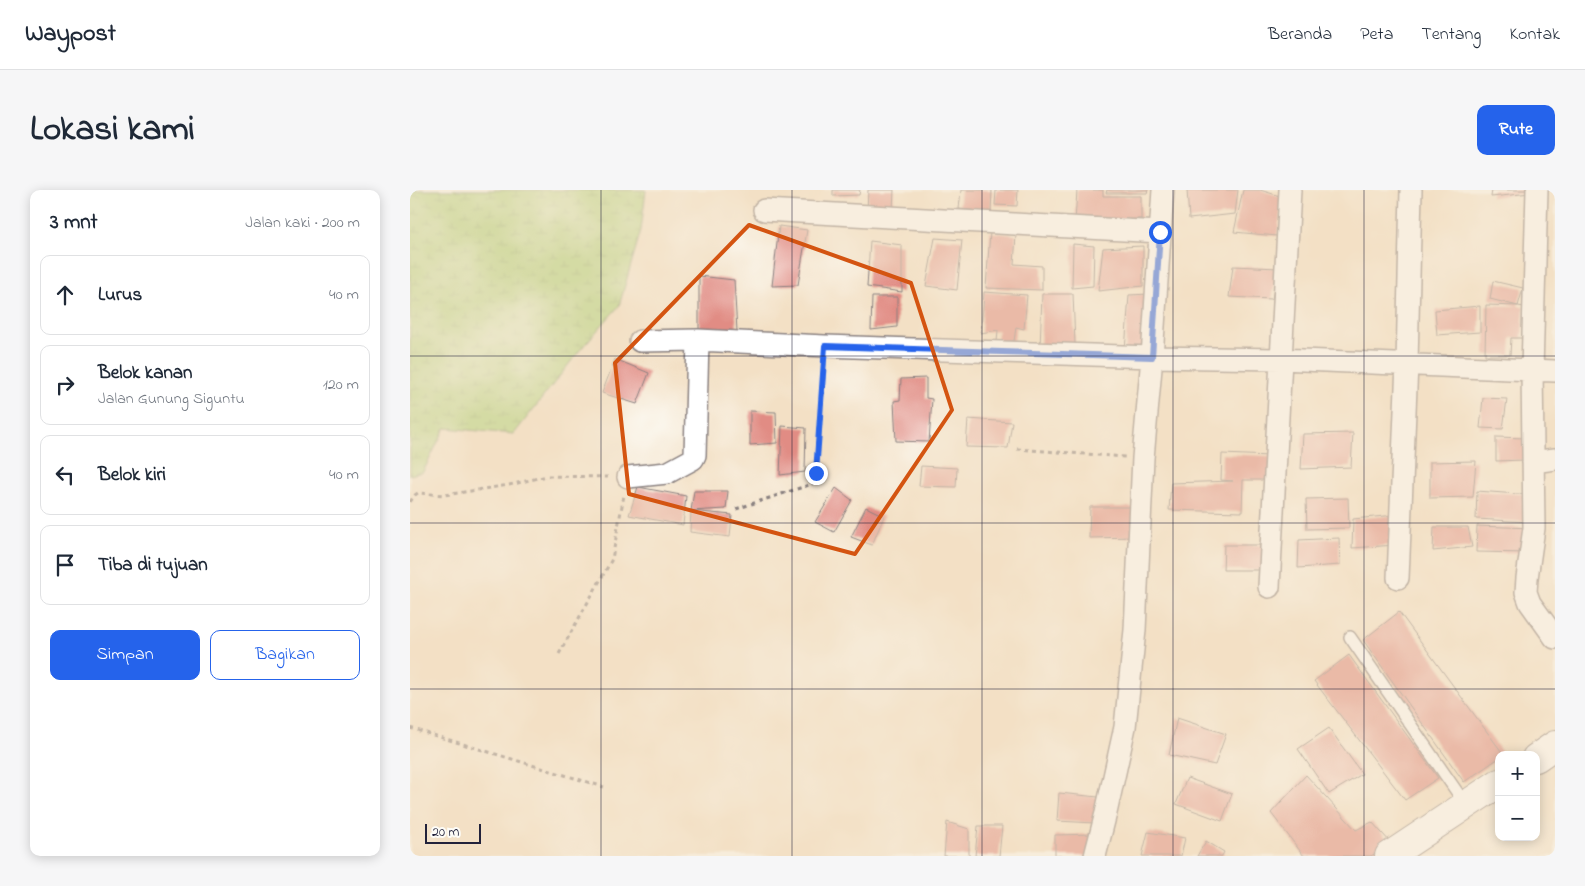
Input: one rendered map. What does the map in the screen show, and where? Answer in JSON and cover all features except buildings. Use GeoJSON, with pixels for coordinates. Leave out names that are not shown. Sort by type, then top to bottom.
{"type":"FeatureCollection","features":[{"type":"Feature","properties":{"kind":"street"},"geometry":{"type":"LineString","coordinates":[[1095,856],[1125,727],[1135,630],[1143,458],[1163,190]]}},
{"type":"Feature","properties":{"kind":"street"},"geometry":{"type":"LineString","coordinates":[[1269,587],[1290,190]]}},
{"type":"Feature","properties":{"kind":"street"},"geometry":{"type":"LineString","coordinates":[[1398,578],[1407,364],[1411,190]]}},
{"type":"Feature","properties":{"kind":"street"},"geometry":{"type":"LineString","coordinates":[[1538,190],[1532,370],[1534,528],[1526,592],[1530,603],[1555,638]]}},
{"type":"Feature","properties":{"kind":"street"},"geometry":{"type":"LineString","coordinates":[[764,210],[1160,232]]}},
{"type":"Feature","properties":{"kind":"street"},"geometry":{"type":"LineString","coordinates":[[640,341],[698,340],[1152,357],[1280,359],[1555,372]]}},
{"type":"Feature","properties":{"kind":"street"},"geometry":{"type":"LineString","coordinates":[[628,477],[667,473],[693,459],[696,455],[698,340]]}},
{"type":"Feature","properties":{"kind":"street"},"geometry":{"type":"LineString","coordinates":[[1533,462],[1555,459]]}},
{"type":"Feature","properties":{"kind":"street"},"geometry":{"type":"LineString","coordinates":[[1540,755],[1555,745]]}},
{"type":"Feature","properties":{"kind":"street"},"geometry":{"type":"LineString","coordinates":[[1389,856],[1495,786]]}},
{"type":"Feature","properties":{"kind":"lane"},"geometry":{"type":"LineString","coordinates":[[1350,637],[1466,805]]}},
{"type":"Feature","properties":{"kind":"path"},"geometry":{"type":"LineString","coordinates":[[736,509],[814,482],[825,346]]}},
{"type":"Feature","properties":{"kind":"path"},"geometry":{"type":"LineString","coordinates":[[1017,449],[1143,458]]}},
{"type":"Feature","properties":{"kind":"path"},"geometry":{"type":"LineString","coordinates":[[410,502],[418,493],[445,495],[509,485],[547,476],[628,477],[612,559],[559,654]]}},
{"type":"Feature","properties":{"kind":"path"},"geometry":{"type":"LineString","coordinates":[[410,728],[604,787]]}},
{"type":"Feature","properties":{"kind":"highlighted area"},"geometry":{"type":"Polygon","coordinates":[[[749,225],[911,283],[952,410],[855,554],[629,494],[615,363],[749,225]]]}},
{"type":"Feature","properties":{"kind":"green space"},"geometry":{"type":"Polygon","coordinates":[[[410,190],[646,190],[641,230],[619,306],[580,350],[514,434],[445,428],[423,472],[410,475],[410,190]]]}},
{"type":"Feature","properties":{"kind":"route"},"geometry":{"type":"LineString","coordinates":[[816,473],[825,346],[1152,357],[1160,232]]}}]}
